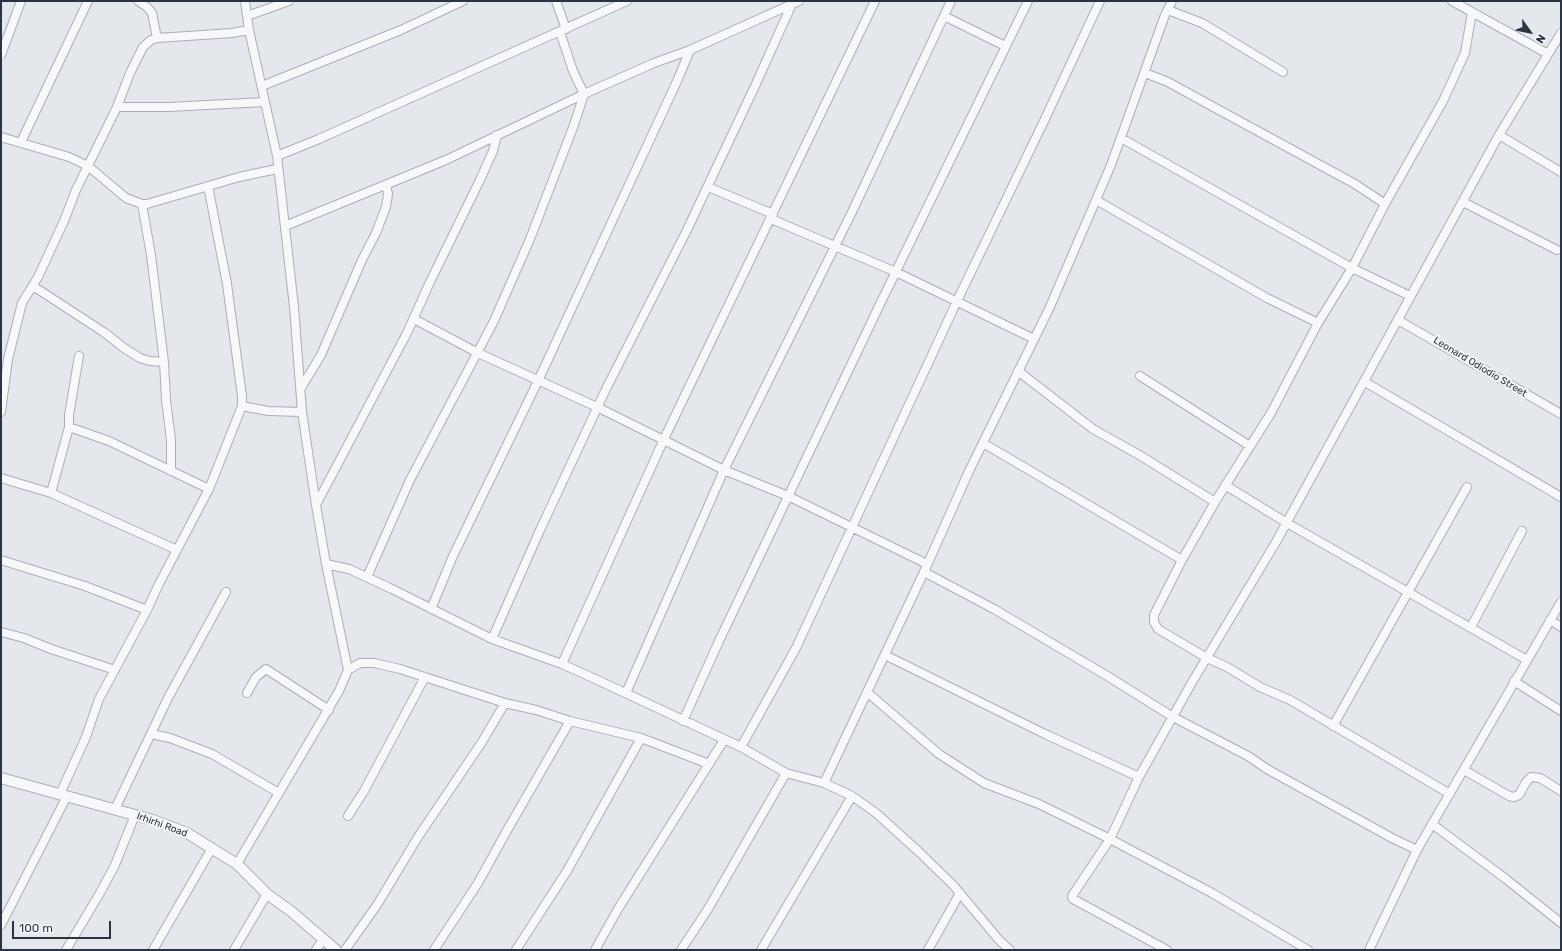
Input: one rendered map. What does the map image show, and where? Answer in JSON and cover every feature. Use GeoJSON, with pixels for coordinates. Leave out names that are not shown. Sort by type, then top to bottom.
{"type":"FeatureCollection","features":[{"type":"Feature","properties":{"kind":"street"},"geometry":{"type":"LineString","coordinates":[[1,55],[21,1]]}},
{"type":"Feature","properties":{"kind":"street"},"geometry":{"type":"LineString","coordinates":[[21,142],[88,1]]}},
{"type":"Feature","properties":{"kind":"street"},"geometry":{"type":"LineString","coordinates":[[138,1],[147,7],[152,13],[157,38]]}},
{"type":"Feature","properties":{"kind":"street"},"geometry":{"type":"LineString","coordinates":[[237,864],[328,710],[344,682],[348,670],[326,564],[302,412],[294,307],[277,169],[277,156],[249,30],[245,1]]}},
{"type":"Feature","properties":{"kind":"street"},"geometry":{"type":"LineString","coordinates":[[247,16],[289,1]]}},
{"type":"Feature","properties":{"kind":"street"},"geometry":{"type":"LineString","coordinates":[[262,86],[400,30],[463,1]]}},
{"type":"Feature","properties":{"kind":"street"},"geometry":{"type":"LineString","coordinates":[[367,577],[410,480],[494,321],[530,239],[574,125],[584,94],[573,71],[556,1]]}},
{"type":"Feature","properties":{"kind":"street"},"geometry":{"type":"LineString","coordinates":[[277,156],[319,139],[627,1]]}},
{"type":"Feature","properties":{"kind":"street"},"geometry":{"type":"LineString","coordinates":[[562,664],[664,439],[875,1]]}},
{"type":"Feature","properties":{"kind":"street"},"geometry":{"type":"LineString","coordinates":[[626,693],[724,470],[835,246],[951,1]]}},
{"type":"Feature","properties":{"kind":"street"},"geometry":{"type":"LineString","coordinates":[[683,721],[719,641],[788,496],[1028,1]]}},
{"type":"Feature","properties":{"kind":"street"},"geometry":{"type":"LineString","coordinates":[[741,747],[796,648],[957,301],[1100,1]]}},
{"type":"Feature","properties":{"kind":"street"},"geometry":{"type":"LineString","coordinates":[[824,783],[983,443],[1049,309],[1121,138],[1172,1]]}},
{"type":"Feature","properties":{"kind":"street"},"geometry":{"type":"LineString","coordinates":[[1452,1],[1548,54]]}},
{"type":"Feature","properties":{"kind":"street"},"geometry":{"type":"LineString","coordinates":[[285,226],[446,160],[584,94],[654,63],[690,50],[795,3]]}},
{"type":"Feature","properties":{"kind":"street"},"geometry":{"type":"LineString","coordinates":[[492,639],[540,530],[597,407],[687,230],[795,3]]}},
{"type":"Feature","properties":{"kind":"street"},"geometry":{"type":"LineString","coordinates":[[1168,10],[1202,23],[1283,72]]}},
{"type":"Feature","properties":{"kind":"street"},"geometry":{"type":"LineString","coordinates":[[1450,794],[1280,695],[1260,687],[1158,629],[1154,622],[1154,615],[1182,560],[1215,502],[1271,413],[1318,324],[1352,268],[1385,204],[1443,100],[1465,54],[1472,12]]}},
{"type":"Feature","properties":{"kind":"street"},"geometry":{"type":"LineString","coordinates":[[944,16],[1005,46]]}},
{"type":"Feature","properties":{"kind":"street"},"geometry":{"type":"LineString","coordinates":[[1,412],[8,359],[19,311],[27,293],[33,286],[64,222],[76,190],[117,107],[130,73],[143,47],[151,40],[157,38],[232,33],[249,30]]}},
{"type":"Feature","properties":{"kind":"street"},"geometry":{"type":"LineString","coordinates":[[1167,950],[1072,898],[1110,840],[1138,777],[1286,523],[1365,382],[1410,296],[1499,136],[1561,33]]}},
{"type":"Feature","properties":{"kind":"street"},"geometry":{"type":"LineString","coordinates":[[431,609],[452,556],[538,381],[690,50]]}},
{"type":"Feature","properties":{"kind":"street"},"geometry":{"type":"LineString","coordinates":[[1145,73],[1168,82],[1355,184],[1385,204]]}},
{"type":"Feature","properties":{"kind":"street"},"geometry":{"type":"LineString","coordinates":[[117,107],[168,107],[265,102]]}},
{"type":"Feature","properties":{"kind":"street"},"geometry":{"type":"LineString","coordinates":[[316,505],[414,319],[430,282],[480,180],[493,151],[497,135]]}},
{"type":"Feature","properties":{"kind":"street"},"geometry":{"type":"LineString","coordinates":[[1499,136],[1561,172]]}},
{"type":"Feature","properties":{"kind":"street"},"geometry":{"type":"LineString","coordinates":[[1,137],[69,156],[88,166],[126,198],[142,204],[147,204],[239,176],[277,169]]}},
{"type":"Feature","properties":{"kind":"street"},"geometry":{"type":"LineString","coordinates":[[1121,138],[1352,268],[1410,296]]}},
{"type":"Feature","properties":{"kind":"street"},"geometry":{"type":"LineString","coordinates":[[301,388],[321,355],[362,260],[376,233],[386,207],[388,194],[386,185]]}},
{"type":"Feature","properties":{"kind":"street"},"geometry":{"type":"LineString","coordinates":[[1,925],[64,795],[99,699],[147,610],[158,584],[209,489],[242,406],[242,396],[226,284],[208,186]]}},
{"type":"Feature","properties":{"kind":"street"},"geometry":{"type":"LineString","coordinates":[[708,187],[835,246],[896,272],[1034,339]]}},
{"type":"Feature","properties":{"kind":"street"},"geometry":{"type":"LineString","coordinates":[[1096,200],[1267,298],[1318,324]]}},
{"type":"Feature","properties":{"kind":"street"},"geometry":{"type":"LineString","coordinates":[[1462,202],[1557,250]]}},
{"type":"Feature","properties":{"kind":"street"},"geometry":{"type":"LineString","coordinates":[[142,204],[151,255],[164,362],[171,471]]}},
{"type":"Feature","properties":{"kind":"street"},"geometry":{"type":"LineString","coordinates":[[33,286],[105,333],[140,358],[150,361],[164,362]]}},
{"type":"Feature","properties":{"kind":"street"},"geometry":{"type":"LineString","coordinates":[[414,319],[478,353],[597,407],[724,470],[788,496],[852,528],[925,568],[1109,677],[1173,717],[1248,756],[1267,769],[1392,838],[1417,850]]}},
{"type":"Feature","properties":{"kind":"street","name":"Leonard Odiodio Street"},"geometry":{"type":"LineString","coordinates":[[1398,320],[1561,414]]}},
{"type":"Feature","properties":{"kind":"street"},"geometry":{"type":"LineString","coordinates":[[51,493],[69,427],[69,415],[79,356]]}},
{"type":"Feature","properties":{"kind":"street"},"geometry":{"type":"LineString","coordinates":[[1018,371],[1093,428],[1215,502]]}},
{"type":"Feature","properties":{"kind":"street"},"geometry":{"type":"LineString","coordinates":[[1140,376],[1250,446]]}},
{"type":"Feature","properties":{"kind":"street"},"geometry":{"type":"LineString","coordinates":[[1365,382],[1561,497]]}},
{"type":"Feature","properties":{"kind":"street"},"geometry":{"type":"LineString","coordinates":[[242,406],[268,410],[302,412]]}},
{"type":"Feature","properties":{"kind":"street"},"geometry":{"type":"LineString","coordinates":[[69,427],[109,441],[209,489]]}},
{"type":"Feature","properties":{"kind":"street"},"geometry":{"type":"LineString","coordinates":[[983,443],[1182,560]]}},
{"type":"Feature","properties":{"kind":"street"},"geometry":{"type":"LineString","coordinates":[[1,478],[51,493],[177,550]]}},
{"type":"Feature","properties":{"kind":"street"},"geometry":{"type":"LineString","coordinates":[[1225,485],[1286,523],[1527,660]]}},
{"type":"Feature","properties":{"kind":"street"},"geometry":{"type":"LineString","coordinates":[[1333,726],[1467,487]]}},
{"type":"Feature","properties":{"kind":"street"},"geometry":{"type":"LineString","coordinates":[[1471,627],[1522,531]]}},
{"type":"Feature","properties":{"kind":"street"},"geometry":{"type":"LineString","coordinates":[[1,560],[85,586],[147,610]]}},
{"type":"Feature","properties":{"kind":"street"},"geometry":{"type":"LineString","coordinates":[[326,564],[349,569],[492,639],[562,664],[626,693],[741,747],[786,773],[824,783],[852,796],[876,813],[918,851],[960,893],[999,940],[1010,950]]}},
{"type":"Feature","properties":{"kind":"street"},"geometry":{"type":"LineString","coordinates":[[115,809],[168,698],[226,592]]}},
{"type":"Feature","properties":{"kind":"street"},"geometry":{"type":"LineString","coordinates":[[1369,950],[1417,850],[1561,602]]}},
{"type":"Feature","properties":{"kind":"street"},"geometry":{"type":"LineString","coordinates":[[1550,620],[1561,627]]}},
{"type":"Feature","properties":{"kind":"street"},"geometry":{"type":"LineString","coordinates":[[1,632],[24,638],[51,649],[115,670]]}},
{"type":"Feature","properties":{"kind":"street"},"geometry":{"type":"LineString","coordinates":[[885,655],[1045,734],[1138,777]]}},
{"type":"Feature","properties":{"kind":"street"},"geometry":{"type":"LineString","coordinates":[[348,670],[360,664],[374,663],[400,669],[505,703],[640,738],[709,764]]}},
{"type":"Feature","properties":{"kind":"street"},"geometry":{"type":"LineString","coordinates":[[247,693],[256,677],[266,669],[328,710]]}},
{"type":"Feature","properties":{"kind":"street"},"geometry":{"type":"LineString","coordinates":[[348,816],[364,791],[425,677]]}},
{"type":"Feature","properties":{"kind":"street"},"geometry":{"type":"LineString","coordinates":[[1514,681],[1561,711]]}},
{"type":"Feature","properties":{"kind":"street"},"geometry":{"type":"LineString","coordinates":[[867,692],[939,754],[984,783],[1039,804],[1110,840],[1212,893],[1308,950]]}},
{"type":"Feature","properties":{"kind":"street"},"geometry":{"type":"LineString","coordinates":[[345,950],[377,905],[418,837],[482,742],[505,703]]}},
{"type":"Feature","properties":{"kind":"street"},"geometry":{"type":"LineString","coordinates":[[434,950],[478,883],[570,721]]}},
{"type":"Feature","properties":{"kind":"street"},"geometry":{"type":"LineString","coordinates":[[152,734],[170,738],[212,754],[279,793]]}},
{"type":"Feature","properties":{"kind":"street"},"geometry":{"type":"LineString","coordinates":[[516,950],[567,871],[640,738]]}},
{"type":"Feature","properties":{"kind":"street"},"geometry":{"type":"LineString","coordinates":[[595,950],[618,909],[724,740]]}},
{"type":"Feature","properties":{"kind":"street"},"geometry":{"type":"LineString","coordinates":[[1464,770],[1509,796],[1514,797],[1519,795],[1526,782],[1531,777],[1540,778],[1561,791]]}},
{"type":"Feature","properties":{"kind":"street"},"geometry":{"type":"LineString","coordinates":[[682,950],[786,773]]}},
{"type":"Feature","properties":{"kind":"street","name":"Irhirhi Road"},"geometry":{"type":"LineString","coordinates":[[1,778],[153,820],[187,833],[237,864],[267,894],[292,912],[336,950]]}},
{"type":"Feature","properties":{"kind":"street"},"geometry":{"type":"LineString","coordinates":[[760,950],[852,796]]}},
{"type":"Feature","properties":{"kind":"street"},"geometry":{"type":"LineString","coordinates":[[66,950],[104,886],[135,815]]}},
{"type":"Feature","properties":{"kind":"street"},"geometry":{"type":"LineString","coordinates":[[1432,824],[1561,923]]}},
{"type":"Feature","properties":{"kind":"street"},"geometry":{"type":"LineString","coordinates":[[153,950],[212,848]]}},
{"type":"Feature","properties":{"kind":"street"},"geometry":{"type":"LineString","coordinates":[[928,950],[960,893]]}},
{"type":"Feature","properties":{"kind":"street"},"geometry":{"type":"LineString","coordinates":[[234,950],[267,894]]}},
{"type":"Feature","properties":{"kind":"street"},"geometry":{"type":"LineString","coordinates":[[316,950],[323,939]]}}]}
